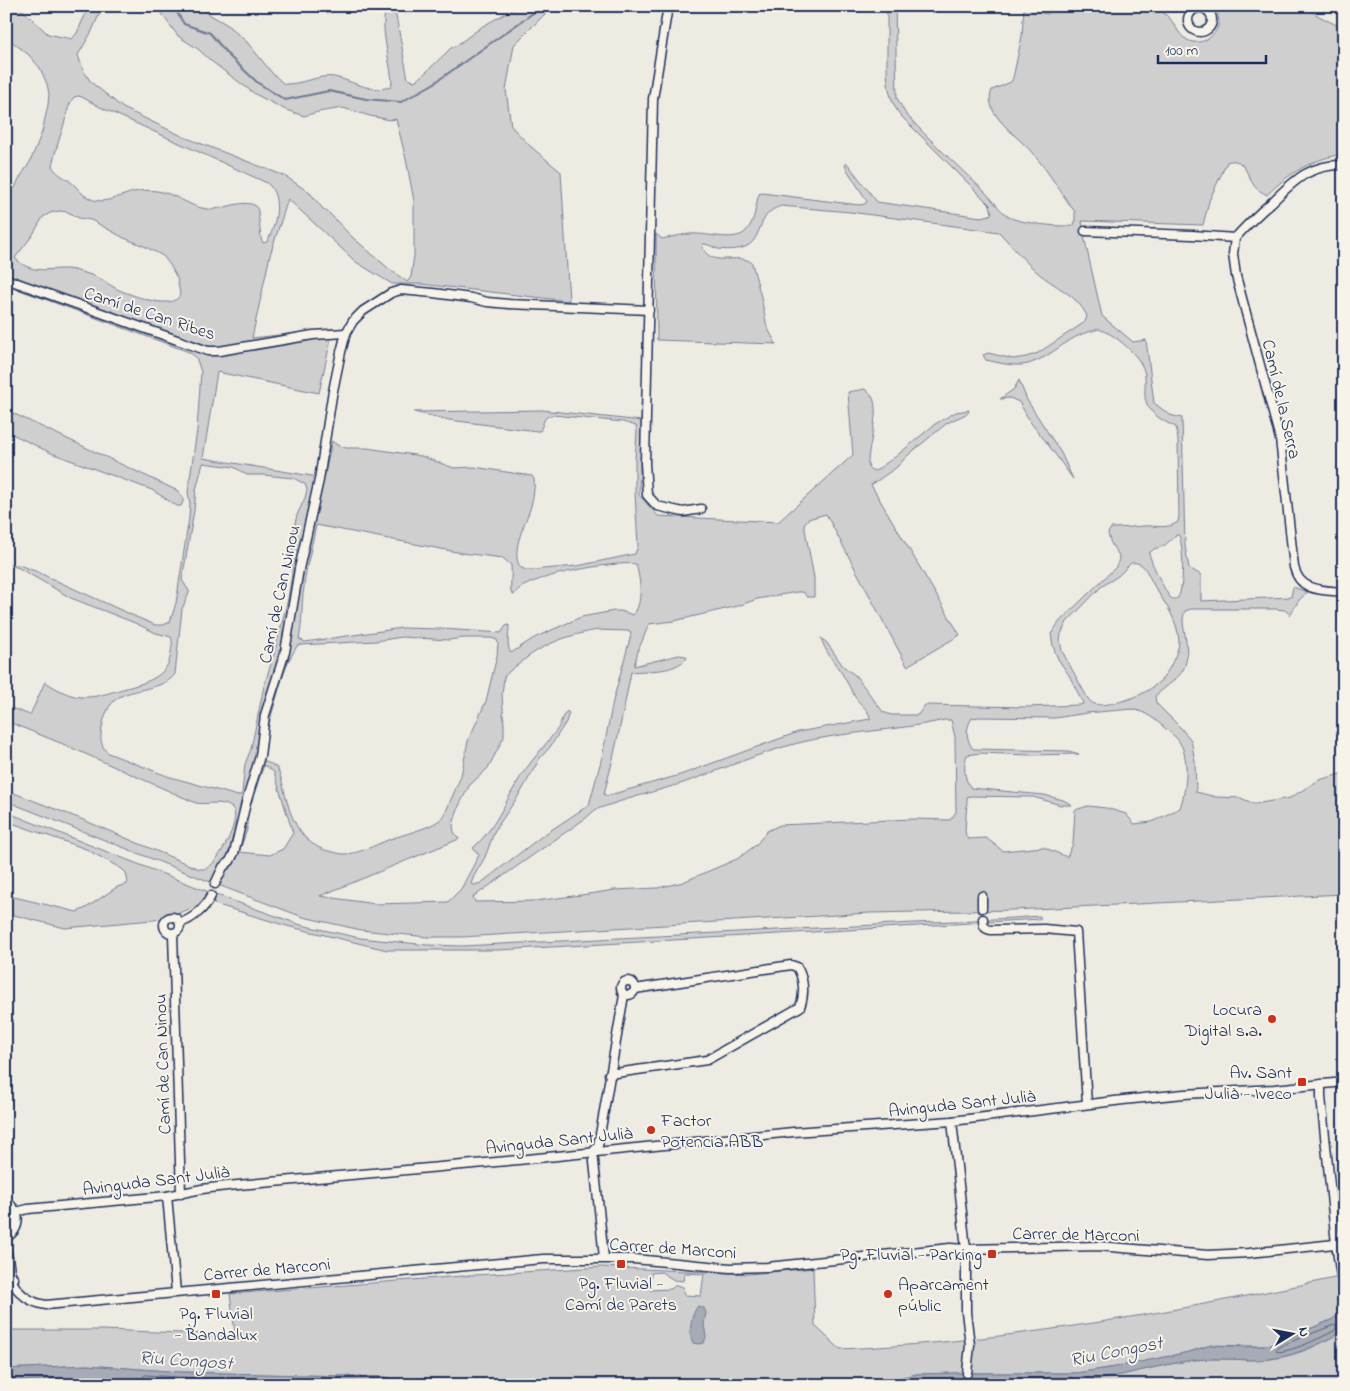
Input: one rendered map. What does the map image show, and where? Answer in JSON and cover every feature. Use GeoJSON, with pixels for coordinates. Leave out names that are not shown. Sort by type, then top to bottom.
{"type":"FeatureCollection","features":[{"type":"Feature","properties":{"kind":"street"},"geometry":{"type":"LineString","coordinates":[[668,6],[653,99],[645,463],[647,495],[657,506],[683,512],[701,509]]}},
{"type":"Feature","properties":{"kind":"street"},"geometry":{"type":"LineString","coordinates":[[1085,231],[1235,238],[1294,180],[1316,169],[1344,165]]}},
{"type":"Feature","properties":{"kind":"street","name":"Camí de la Serra"},"geometry":{"type":"LineString","coordinates":[[1235,238],[1233,254],[1236,276],[1280,439],[1296,574],[1307,586],[1314,589],[1344,592]]}},
{"type":"Feature","properties":{"kind":"street","name":"Camí de Can Ribes"},"geometry":{"type":"LineString","coordinates":[[6,279],[208,351],[346,333]]}},
{"type":"Feature","properties":{"kind":"street"},"geometry":{"type":"LineString","coordinates":[[346,333],[363,311],[391,293],[401,290],[509,304],[649,310]]}},
{"type":"Feature","properties":{"kind":"street","name":"Camí de Can Ninou"},"geometry":{"type":"LineString","coordinates":[[215,884],[223,867],[234,853],[260,756],[265,714],[285,652],[332,396],[346,333]]}},
{"type":"Feature","properties":{"kind":"street"},"geometry":{"type":"LineString","coordinates":[[180,923],[205,907],[211,896]]}},
{"type":"Feature","properties":{"kind":"street"},"geometry":{"type":"LineString","coordinates":[[982,896],[982,908]]}},
{"type":"Feature","properties":{"kind":"street"},"geometry":{"type":"LineString","coordinates":[[169,917],[175,917],[180,923],[179,930],[173,934],[165,931],[165,920],[169,917]]}},
{"type":"Feature","properties":{"kind":"street"},"geometry":{"type":"LineString","coordinates":[[982,919],[983,926],[990,930],[1044,929],[1076,932],[1087,1104]]}},
{"type":"Feature","properties":{"kind":"street","name":"Camí de Can Ninou"},"geometry":{"type":"LineString","coordinates":[[173,934],[181,1194]]}},
{"type":"Feature","properties":{"kind":"street"},"geometry":{"type":"LineString","coordinates":[[609,1074],[707,1060],[800,1007],[803,992],[800,972],[797,967],[791,965],[635,989],[632,994],[624,995]]}},
{"type":"Feature","properties":{"kind":"street"},"geometry":{"type":"LineString","coordinates":[[604,1258],[593,1152],[598,1146],[624,995],[620,988],[624,982],[629,981],[632,982],[635,989]]}},
{"type":"Feature","properties":{"kind":"street","name":"Avinguda Sant Julià"},"geometry":{"type":"LineString","coordinates":[[16,1212],[37,1208],[167,1196],[227,1186],[792,1132],[952,1121],[1184,1094],[1344,1082]]}},
{"type":"Feature","properties":{"kind":"street"},"geometry":{"type":"LineString","coordinates":[[1321,1084],[1340,1244],[1342,1283]]}},
{"type":"Feature","properties":{"kind":"street"},"geometry":{"type":"LineString","coordinates":[[952,1121],[966,1249],[966,1312],[970,1345],[967,1373]]}},
{"type":"Feature","properties":{"kind":"street"},"geometry":{"type":"LineString","coordinates":[[167,1196],[176,1292]]}},
{"type":"Feature","properties":{"kind":"street"},"geometry":{"type":"LineString","coordinates":[[6,1202],[13,1207],[18,1222],[12,1235],[6,1238]]}},
{"type":"Feature","properties":{"kind":"street","name":"Carrer de Marconi"},"geometry":{"type":"LineString","coordinates":[[9,1274],[25,1297],[38,1304],[46,1305],[543,1259],[634,1259],[744,1268],[950,1248],[1098,1246],[1208,1255],[1340,1244]]}},
{"type":"Feature","properties":{"kind":"street"},"geometry":{"type":"LineString","coordinates":[[6,1249],[9,1274]]}},
{"type":"Feature","properties":{"kind":"shaded area"},"geometry":{"type":"Polygon","coordinates":[[[6,6],[18,6],[48,34],[72,39],[77,33],[89,6],[103,6],[91,33],[78,55],[83,70],[91,82],[123,108],[184,137],[285,176],[310,193],[323,209],[351,236],[407,282],[411,277],[414,255],[414,201],[396,119],[390,120],[370,116],[343,108],[304,116],[286,110],[255,94],[198,49],[178,36],[156,6],[200,6],[207,13],[226,24],[247,42],[272,73],[284,84],[329,76],[375,89],[391,87],[392,82],[384,33],[387,8],[390,7],[396,16],[408,79],[414,81],[420,78],[451,48],[483,26],[519,6],[553,6],[514,45],[506,90],[511,126],[530,146],[561,172],[569,301],[421,284],[392,284],[356,262],[288,199],[270,255],[252,338],[333,329],[319,393],[217,372],[203,458],[324,478],[332,441],[346,448],[367,448],[421,456],[454,468],[474,467],[532,476],[534,479],[534,489],[529,513],[520,536],[517,560],[520,567],[532,570],[577,566],[635,554],[638,546],[635,493],[636,426],[623,422],[553,415],[545,419],[540,431],[537,431],[449,420],[414,412],[542,410],[642,421],[639,495],[658,516],[778,522],[853,455],[848,392],[865,389],[873,398],[875,412],[868,463],[869,469],[875,471],[935,424],[956,412],[969,410],[968,413],[947,423],[907,456],[897,467],[871,485],[960,635],[907,666],[826,514],[808,519],[804,524],[814,578],[814,597],[807,597],[803,592],[797,592],[757,599],[738,606],[674,621],[649,624],[634,666],[679,655],[686,656],[687,658],[681,663],[668,668],[631,672],[604,794],[606,796],[680,775],[798,732],[870,719],[867,711],[857,700],[830,656],[821,638],[827,643],[843,666],[856,676],[883,712],[891,715],[918,715],[925,705],[1026,707],[1083,704],[1069,675],[1058,659],[1051,634],[1060,621],[1116,567],[1119,557],[1109,538],[1108,533],[1111,528],[1169,526],[1178,522],[1179,516],[1178,440],[1176,427],[1159,418],[1149,408],[1145,397],[1144,371],[1137,358],[1121,342],[1099,329],[1075,337],[1039,360],[1026,364],[1009,364],[986,360],[983,355],[988,353],[1013,359],[1038,353],[1085,322],[1087,316],[1083,308],[1071,296],[1037,272],[999,232],[850,212],[781,206],[767,215],[754,240],[749,245],[740,249],[727,250],[703,244],[702,247],[712,258],[740,259],[752,263],[767,327],[776,344],[657,340],[656,234],[662,239],[688,234],[730,237],[742,234],[752,222],[759,194],[762,193],[859,205],[865,204],[867,201],[846,168],[845,165],[847,163],[877,202],[981,217],[990,215],[992,213],[990,205],[901,116],[892,101],[887,78],[887,6],[895,6],[897,98],[905,113],[1009,217],[1031,223],[1060,226],[1074,225],[1075,212],[1050,175],[998,118],[991,104],[990,95],[992,90],[1011,82],[1013,78],[1022,36],[1024,6],[1037,6],[1042,13],[1048,14],[1055,6],[1156,6],[1173,22],[1179,33],[1190,41],[1195,42],[1209,38],[1216,31],[1219,21],[1216,6],[1300,6],[1344,29],[1344,154],[1322,159],[1302,168],[1293,173],[1267,195],[1258,190],[1242,165],[1233,161],[1227,162],[1209,201],[1203,225],[1082,221],[1102,316],[1133,342],[1146,340],[1154,403],[1170,415],[1182,418],[1185,546],[1189,568],[1201,575],[1201,601],[1291,597],[1293,587],[1308,592],[1299,600],[1290,615],[1285,610],[1275,609],[1191,609],[1185,611],[1183,622],[1187,657],[1185,665],[1178,677],[1155,696],[1156,703],[1191,740],[1195,761],[1196,792],[1216,797],[1241,798],[1254,804],[1290,798],[1319,780],[1344,773],[1344,894],[1012,910],[870,913],[461,937],[427,937],[361,930],[303,917],[6,801],[6,790],[81,819],[199,869],[209,867],[214,862],[229,837],[235,819],[234,812],[227,805],[196,803],[6,721],[6,706],[30,715],[45,682],[71,695],[92,697],[147,682],[166,668],[171,652],[171,637],[156,633],[71,598],[19,568],[9,565],[19,565],[35,571],[155,625],[163,625],[170,622],[176,603],[189,518],[190,503],[188,492],[197,430],[201,372],[196,357],[189,352],[6,285],[6,206],[19,179],[30,162],[42,132],[49,94],[40,68],[29,55],[6,37],[6,6]],[[74,97],[67,111],[52,166],[84,195],[100,201],[137,191],[151,190],[164,192],[194,206],[207,209],[245,203],[251,204],[256,206],[258,211],[261,239],[263,243],[267,242],[275,220],[276,203],[275,195],[267,183],[82,97],[74,97]],[[59,211],[43,217],[32,236],[15,258],[26,266],[38,270],[68,269],[80,272],[96,277],[119,290],[155,301],[169,302],[179,297],[177,278],[163,256],[91,220],[79,218],[68,212],[59,211]],[[203,463],[196,490],[182,580],[189,593],[182,609],[175,674],[162,684],[130,693],[115,700],[105,715],[101,741],[108,753],[167,776],[238,796],[242,794],[245,764],[251,749],[264,686],[288,599],[292,574],[293,532],[297,515],[307,490],[305,484],[293,478],[247,475],[234,467],[203,463]],[[316,525],[308,564],[299,639],[305,642],[402,628],[501,633],[509,625],[508,643],[511,653],[534,638],[581,617],[614,611],[633,615],[639,604],[640,597],[640,583],[636,564],[594,567],[558,574],[528,584],[519,589],[514,595],[511,593],[511,565],[503,558],[462,553],[316,525]],[[1176,535],[1164,546],[1154,549],[1149,553],[1161,583],[1168,594],[1173,599],[1178,598],[1183,567],[1179,535],[1176,535]],[[1131,563],[1118,576],[1101,587],[1067,622],[1061,634],[1062,651],[1087,697],[1091,702],[1098,705],[1127,700],[1151,689],[1167,672],[1179,646],[1176,625],[1170,611],[1143,566],[1136,563],[1131,563]],[[598,630],[556,641],[537,651],[504,677],[502,695],[504,737],[488,768],[469,786],[458,808],[453,825],[454,832],[459,839],[320,896],[375,904],[448,902],[461,889],[479,855],[473,848],[488,832],[522,775],[558,729],[567,711],[569,713],[566,722],[550,747],[540,758],[521,792],[495,830],[485,857],[471,884],[481,883],[542,836],[589,805],[602,757],[613,701],[631,635],[627,631],[598,630]],[[402,637],[376,641],[297,646],[288,662],[268,727],[264,761],[277,768],[292,817],[307,840],[323,849],[340,854],[350,854],[426,827],[444,816],[461,776],[468,741],[486,701],[497,656],[497,640],[491,638],[448,640],[402,637]],[[1132,709],[1055,718],[972,718],[967,730],[973,749],[1069,751],[1079,754],[980,753],[967,755],[965,772],[971,788],[1044,795],[1063,800],[1072,805],[1061,805],[1033,797],[970,796],[967,797],[965,831],[968,839],[986,838],[1003,851],[1043,847],[1067,857],[1073,844],[1075,810],[1088,806],[1106,808],[1126,814],[1134,824],[1152,822],[1180,808],[1186,775],[1183,750],[1175,737],[1154,719],[1142,712],[1132,709]],[[951,720],[816,739],[783,747],[683,783],[595,810],[473,897],[475,902],[535,901],[614,890],[658,888],[683,882],[737,859],[756,845],[767,831],[780,825],[912,819],[950,820],[956,812],[955,737],[951,720]],[[264,765],[250,805],[247,817],[247,830],[239,852],[270,855],[283,849],[293,833],[274,772],[264,765]]]}},
{"type":"Feature","properties":{"kind":"shaded area"},"geometry":{"type":"Polygon","coordinates":[[[1019,380],[1027,400],[1061,453],[1073,479],[1031,423],[1019,402],[1010,398],[1000,399],[1014,389],[1019,380]]]}},
{"type":"Feature","properties":{"kind":"shaded area"},"geometry":{"type":"Polygon","coordinates":[[[6,410],[178,491],[183,498],[181,506],[177,506],[152,490],[51,453],[6,431],[6,410]]]}},
{"type":"Feature","properties":{"kind":"shaded area"},"geometry":{"type":"Polygon","coordinates":[[[6,812],[214,894],[301,925],[360,938],[428,945],[462,946],[1040,916],[1040,919],[499,950],[387,950],[287,926],[208,902],[163,919],[65,928],[6,913],[6,895],[77,912],[117,887],[127,884],[126,873],[86,849],[6,821],[6,812]]]}},
{"type":"Feature","properties":{"kind":"shaded area"},"geometry":{"type":"Polygon","coordinates":[[[601,1267],[749,1274],[813,1268],[815,1326],[840,1349],[967,1340],[1094,1323],[1156,1313],[1344,1276],[1344,1312],[1333,1319],[1270,1345],[1211,1345],[1189,1352],[1076,1373],[917,1374],[863,1385],[422,1385],[384,1377],[180,1372],[87,1365],[6,1369],[6,1330],[235,1333],[230,1294],[601,1267]],[[661,1272],[651,1273],[650,1290],[671,1289],[676,1285],[683,1287],[684,1295],[701,1296],[704,1274],[684,1273],[683,1281],[674,1280],[661,1272]]]}},
{"type":"Feature","properties":{"kind":"shaded area"},"geometry":{"type":"Polygon","coordinates":[[[1344,1329],[1344,1385],[1059,1385],[1091,1381],[1196,1360],[1259,1360],[1283,1357],[1314,1347],[1344,1329]]]}},
{"type":"Feature","properties":{"kind":"shaded area"},"geometry":{"type":"Polygon","coordinates":[[[54,1379],[212,1385],[6,1385],[6,1382],[54,1379]]]}},
{"type":"Feature","properties":{"kind":"water"},"geometry":{"type":"Polygon","coordinates":[[[698,1306],[704,1308],[706,1313],[704,1324],[706,1337],[704,1343],[699,1344],[693,1343],[691,1339],[691,1324],[698,1306]]]}},
{"type":"Feature","properties":{"kind":"water"},"geometry":{"type":"Polygon","coordinates":[[[1344,1312],[1344,1329],[1339,1333],[1306,1349],[1275,1358],[1259,1360],[1196,1360],[1091,1381],[1059,1385],[863,1385],[917,1374],[1076,1373],[1189,1352],[1211,1345],[1264,1346],[1274,1344],[1329,1321],[1344,1312]]]}},
{"type":"Feature","properties":{"kind":"water"},"geometry":{"type":"Polygon","coordinates":[[[87,1365],[180,1372],[384,1377],[422,1385],[212,1385],[90,1379],[6,1382],[6,1369],[87,1365]]]}},
{"type":"Feature","properties":{"kind":"waterway"},"geometry":{"type":"LineString","coordinates":[[173,6],[184,24],[210,33],[228,55],[258,83],[285,100],[329,91],[366,99],[401,102],[433,84],[543,6]]}},
{"type":"Feature","properties":{"kind":"place","name":"Locura Digital s.a."},"geometry":{"type":"Point","coordinates":[1272,1019]}},
{"type":"Feature","properties":{"kind":"place","name":"Av. Sant Julià - Iveco"},"geometry":{"type":"Point","coordinates":[1302,1082]}},
{"type":"Feature","properties":{"kind":"place","name":"Factor Potencia ABB"},"geometry":{"type":"Point","coordinates":[651,1130]}},
{"type":"Feature","properties":{"kind":"place","name":"Pg. Fluvial - Parking"},"geometry":{"type":"Point","coordinates":[992,1254]}},
{"type":"Feature","properties":{"kind":"place","name":"Pg. Fluvial - Camí de Parets"},"geometry":{"type":"Point","coordinates":[621,1264]}},
{"type":"Feature","properties":{"kind":"place","name":"Pg. Fluvial - Bandalux"},"geometry":{"type":"Point","coordinates":[216,1294]}},
{"type":"Feature","properties":{"kind":"place","name":"Aparcament públic"},"geometry":{"type":"Point","coordinates":[888,1294]}},
{"type":"Feature","properties":{"kind":"water label","name":"Riu Congost"},"geometry":{"type":"Point","coordinates":[1116,1350]}},
{"type":"Feature","properties":{"kind":"water label","name":"Riu Congost"},"geometry":{"type":"Point","coordinates":[186,1359]}}]}
